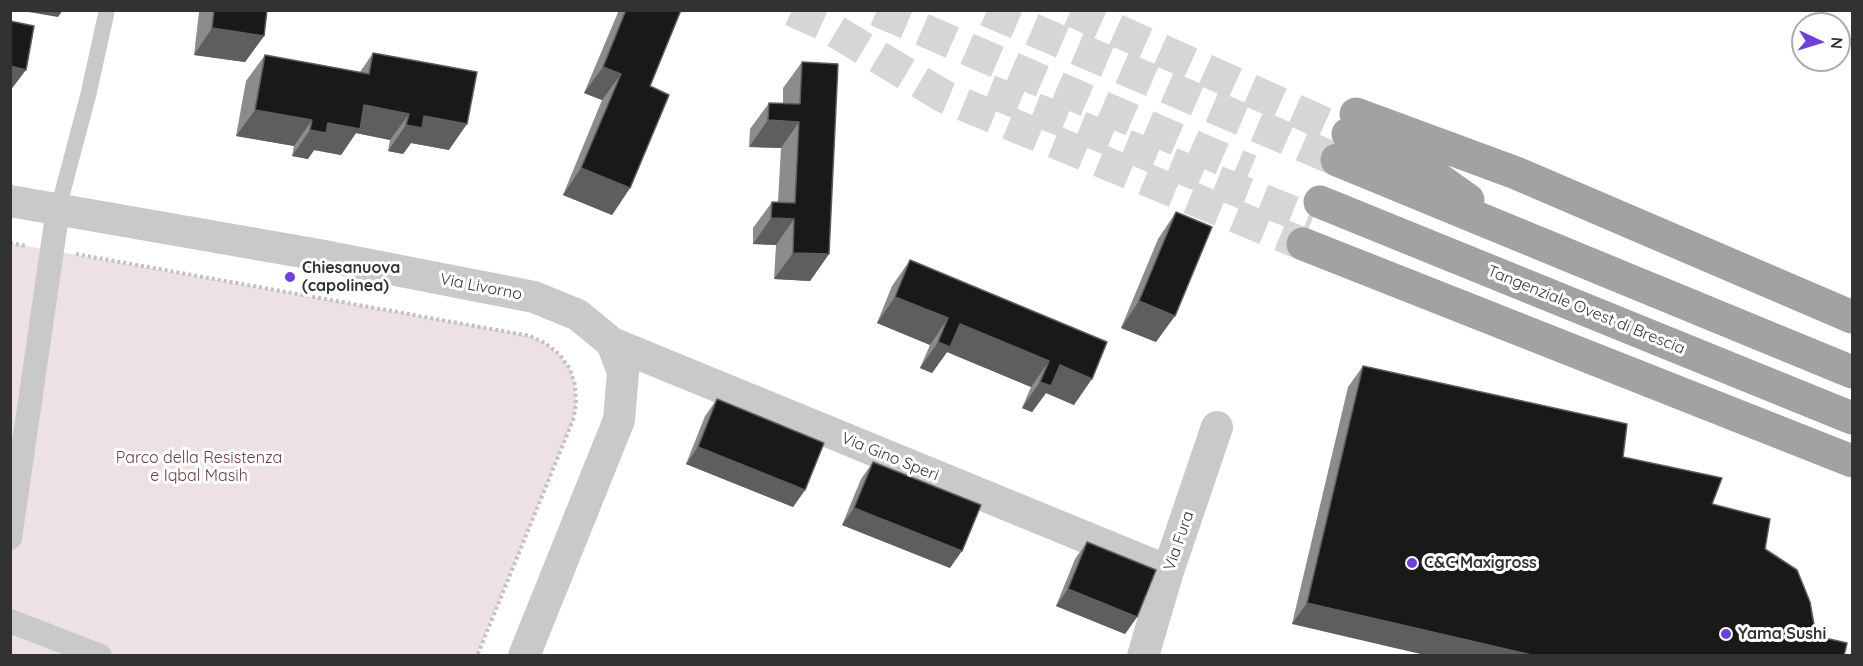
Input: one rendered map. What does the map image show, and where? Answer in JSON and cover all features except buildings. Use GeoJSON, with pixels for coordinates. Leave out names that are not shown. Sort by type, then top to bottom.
{"type":"FeatureCollection","features":[{"type":"Feature","properties":{"kind":"highway"},"geometry":{"type":"LineString","coordinates":[[1852,317],[1516,173],[1347,136],[1427,171],[1510,231],[1852,372]]}},
{"type":"Feature","properties":{"kind":"highway","name":"Tangenziale Ovest di Brescia"},"geometry":{"type":"LineString","coordinates":[[1852,418],[1499,275],[1401,254],[1312,222],[1852,461]]}},
{"type":"Feature","properties":{"kind":"street","name":"Via Livorno"},"geometry":{"type":"LineString","coordinates":[[10,201],[319,255],[534,297],[578,315],[612,343],[623,372],[619,420],[524,656]]}},
{"type":"Feature","properties":{"kind":"street"},"geometry":{"type":"LineString","coordinates":[[10,538],[58,209]]}},
{"type":"Feature","properties":{"kind":"street","name":"Via Gino Speri"},"geometry":{"type":"LineString","coordinates":[[612,343],[1168,571]]}},
{"type":"Feature","properties":{"kind":"street","name":"Via Fura"},"geometry":{"type":"LineString","coordinates":[[1143,656],[1168,571],[1217,427]]}},
{"type":"Feature","properties":{"kind":"street"},"geometry":{"type":"LineString","coordinates":[[10,621],[100,656]]}},
{"type":"Feature","properties":{"kind":"lane"},"geometry":{"type":"LineString","coordinates":[[58,209],[88,96],[107,10]]}},
{"type":"Feature","properties":{"kind":"path"},"geometry":{"type":"LineString","coordinates":[[10,243],[21,245]]}},
{"type":"Feature","properties":{"kind":"path"},"geometry":{"type":"LineString","coordinates":[[87,256],[531,336],[545,343],[560,355],[570,369],[575,385],[576,404],[573,420],[477,656]]}},
{"type":"Feature","properties":{"kind":"green space","name":"Parco della Resistenza e Iqbal Masih"},"geometry":{"type":"Polygon","coordinates":[[[10,243],[530,336],[545,343],[560,355],[570,369],[575,385],[576,404],[573,420],[477,655],[11,655],[10,243]]]}},
{"type":"Feature","properties":{"kind":"tunnel"},"geometry":{"type":"LineString","coordinates":[[792,10],[823,24],[945,97],[1303,244]]}},
{"type":"Feature","properties":{"kind":"tunnel"},"geometry":{"type":"LineString","coordinates":[[877,10],[1250,171]]}},
{"type":"Feature","properties":{"kind":"tunnel"},"geometry":{"type":"LineString","coordinates":[[987,10],[1337,160]]}},
{"type":"Feature","properties":{"kind":"tunnel"},"geometry":{"type":"LineString","coordinates":[[1071,10],[1348,134]]}},
{"type":"Feature","properties":{"kind":"tunnel"},"geometry":{"type":"LineString","coordinates":[[989,91],[1312,220]]}},
{"type":"Feature","properties":{"kind":"place","name":"Chiesanuova (capolinea)"},"geometry":{"type":"Point","coordinates":[290,277]}},
{"type":"Feature","properties":{"kind":"place","name":"C&C Maxigross"},"geometry":{"type":"Point","coordinates":[1412,563]}},
{"type":"Feature","properties":{"kind":"place","name":"Yama Sushi"},"geometry":{"type":"Point","coordinates":[1726,634]}}]}
